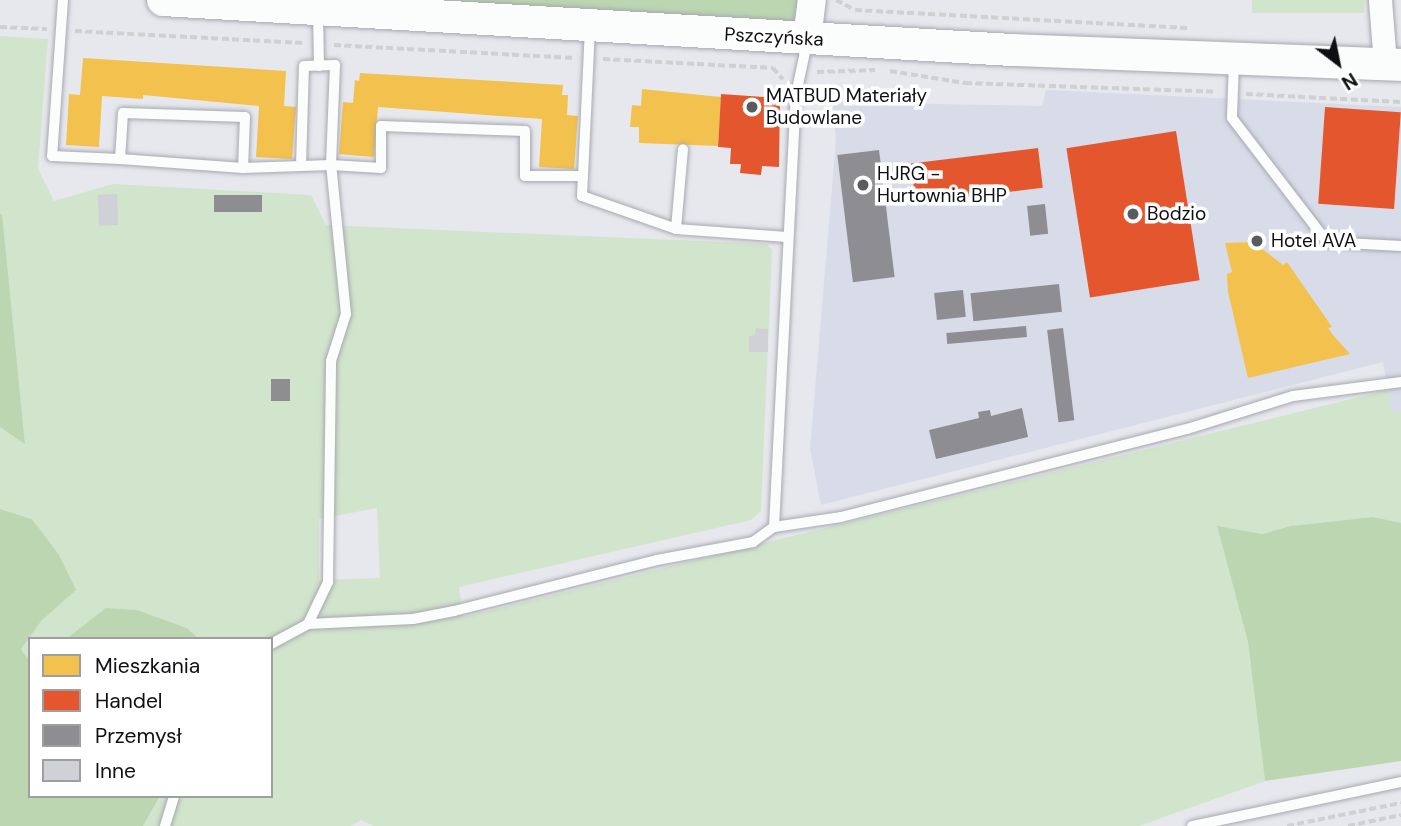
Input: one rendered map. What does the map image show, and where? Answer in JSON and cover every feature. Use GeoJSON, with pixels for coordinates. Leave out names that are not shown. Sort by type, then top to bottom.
{"type":"FeatureCollection","features":[{"type":"Feature","properties":{"kind":"main road","name":"Pszczyńska"},"geometry":{"type":"LineString","coordinates":[[163,0],[807,38],[1393,65]]}},
{"type":"Feature","properties":{"kind":"street"},"geometry":{"type":"LineString","coordinates":[[807,38],[812,0]]}},
{"type":"Feature","properties":{"kind":"street","name":"Pszczyńska"},"geometry":{"type":"LineString","coordinates":[[1380,0],[1393,65]]}},
{"type":"Feature","properties":{"kind":"lane"},"geometry":{"type":"LineString","coordinates":[[63,0],[52,156],[243,167],[381,168],[381,126],[524,131],[525,176],[583,176]]}},
{"type":"Feature","properties":{"kind":"lane"},"geometry":{"type":"LineString","coordinates":[[318,9],[318,66]]}},
{"type":"Feature","properties":{"kind":"lane"},"geometry":{"type":"LineString","coordinates":[[590,26],[582,196],[676,229],[787,237]]}},
{"type":"Feature","properties":{"kind":"lane"},"geometry":{"type":"LineString","coordinates":[[774,527],[797,85],[807,38]]}},
{"type":"Feature","properties":{"kind":"lane"},"geometry":{"type":"LineString","coordinates":[[1234,57],[1232,118],[1327,242],[1401,246]]}},
{"type":"Feature","properties":{"kind":"lane"},"geometry":{"type":"LineString","coordinates":[[301,166],[304,66],[335,65],[331,166],[346,314],[331,361],[328,582],[308,624]]}},
{"type":"Feature","properties":{"kind":"lane"},"geometry":{"type":"LineString","coordinates":[[120,159],[123,113],[244,117],[243,167]]}},
{"type":"Feature","properties":{"kind":"lane"},"geometry":{"type":"LineString","coordinates":[[676,229],[683,149]]}},
{"type":"Feature","properties":{"kind":"lane"},"geometry":{"type":"LineString","coordinates":[[273,643],[308,624],[412,619],[657,560],[753,542],[774,527],[841,517],[1187,429],[1293,396],[1401,382]]}},
{"type":"Feature","properties":{"kind":"lane"},"geometry":{"type":"LineString","coordinates":[[1192,826],[1401,782]]}},
{"type":"Feature","properties":{"kind":"lane"},"geometry":{"type":"LineString","coordinates":[[165,826],[173,798]]}},
{"type":"Feature","properties":{"kind":"path"},"geometry":{"type":"LineString","coordinates":[[836,0],[855,10],[1196,29]]}},
{"type":"Feature","properties":{"kind":"path"},"geometry":{"type":"LineString","coordinates":[[0,27],[774,68],[787,85]]}},
{"type":"Feature","properties":{"kind":"path"},"geometry":{"type":"LineString","coordinates":[[812,76],[819,71],[877,70],[965,83],[1401,102]]}},
{"type":"Feature","properties":{"kind":"path"},"geometry":{"type":"LineString","coordinates":[[1287,826],[1401,803]]}},
{"type":"Feature","properties":{"kind":"path"},"geometry":{"type":"LineString","coordinates":[[1348,826],[1401,815]]}},
{"type":"Feature","properties":{"kind":"path"},"geometry":{"type":"LineString","coordinates":[[1320,819],[1321,826]]}},
{"type":"Feature","properties":{"kind":"shaded area"},"geometry":{"type":"Polygon","coordinates":[[[1046,90],[1401,107],[1401,411],[1392,413],[1383,362],[821,505],[810,449],[836,140],[832,102],[1042,106],[1046,90]]]}},
{"type":"Feature","properties":{"kind":"green space"},"geometry":{"type":"Polygon","coordinates":[[[163,0],[799,0],[803,26],[163,0]]]}},
{"type":"Feature","properties":{"kind":"green space"},"geometry":{"type":"Polygon","coordinates":[[[1252,0],[1364,0],[1364,13],[1252,13],[1252,0]]]}},
{"type":"Feature","properties":{"kind":"green space"},"geometry":{"type":"Polygon","coordinates":[[[0,36],[48,39],[38,169],[54,201],[113,184],[311,195],[326,225],[767,244],[772,250],[761,511],[751,520],[459,587],[463,617],[1388,390],[1392,413],[1401,411],[1401,523],[1372,517],[1291,526],[1262,534],[1217,527],[1248,642],[1265,781],[1139,826],[374,826],[361,820],[351,826],[143,826],[159,798],[273,798],[273,637],[197,637],[187,628],[137,610],[107,608],[69,637],[30,637],[42,620],[75,590],[33,519],[0,509],[0,427],[25,442],[0,214],[0,36]],[[377,508],[319,519],[319,580],[380,578],[377,508]]]}},
{"type":"Feature","properties":{"kind":"green space"},"geometry":{"type":"Polygon","coordinates":[[[2,214],[25,444],[0,427],[2,214]]]}},
{"type":"Feature","properties":{"kind":"green space"},"geometry":{"type":"Polygon","coordinates":[[[0,509],[32,519],[59,555],[76,590],[42,620],[21,649],[28,659],[28,798],[159,798],[143,826],[0,826],[0,509]]]}},
{"type":"Feature","properties":{"kind":"green space"},"geometry":{"type":"Polygon","coordinates":[[[1373,517],[1401,523],[1401,761],[1265,781],[1248,642],[1217,526],[1262,534],[1291,526],[1373,517]]]}},
{"type":"Feature","properties":{"kind":"green space"},"geometry":{"type":"Polygon","coordinates":[[[106,608],[137,610],[187,628],[197,637],[69,637],[106,608]]]}},
{"type":"Feature","properties":{"kind":"green space"},"geometry":{"type":"Polygon","coordinates":[[[28,639],[28,659],[21,649],[28,639]]]}},
{"type":"Feature","properties":{"kind":"building: Mieszkania"},"geometry":{"type":"Polygon","coordinates":[[[83,58],[286,71],[284,106],[296,107],[292,159],[256,157],[259,106],[143,95],[143,99],[102,96],[99,147],[66,145],[69,94],[80,95],[83,58]]]}},
{"type":"Feature","properties":{"kind":"building: Mieszkania"},"geometry":{"type":"Polygon","coordinates":[[[360,73],[563,85],[562,95],[568,95],[567,115],[578,116],[574,169],[539,167],[542,119],[378,107],[374,157],[339,154],[343,102],[353,103],[355,80],[359,81],[360,73]]]}},
{"type":"Feature","properties":{"kind":"building: Mieszkania"},"geometry":{"type":"Polygon","coordinates":[[[642,89],[721,97],[718,146],[639,143],[639,127],[630,127],[632,105],[641,106],[642,89]]]}},
{"type":"Feature","properties":{"kind":"building: Mieszkania"},"geometry":{"type":"Polygon","coordinates":[[[1253,242],[1283,265],[1287,262],[1332,327],[1328,328],[1350,354],[1248,378],[1228,292],[1227,274],[1232,272],[1225,243],[1253,242]]]}},
{"type":"Feature","properties":{"kind":"building: Handel"},"geometry":{"type":"Polygon","coordinates":[[[721,94],[780,98],[779,167],[762,166],[761,175],[740,173],[741,164],[730,164],[731,148],[718,147],[721,94]]]}},
{"type":"Feature","properties":{"kind":"building: Handel"},"geometry":{"type":"Polygon","coordinates":[[[1325,107],[1401,112],[1394,209],[1318,204],[1325,107]]]}},
{"type":"Feature","properties":{"kind":"building: Handel","name":"Bodzio"},"geometry":{"type":"Polygon","coordinates":[[[1176,131],[1200,280],[1090,298],[1066,148],[1176,131]]]}},
{"type":"Feature","properties":{"kind":"building: Handel"},"geometry":{"type":"Polygon","coordinates":[[[1038,148],[1043,188],[916,203],[911,164],[1038,148]]]}},
{"type":"Feature","properties":{"kind":"building: Przemysł"},"geometry":{"type":"Polygon","coordinates":[[[879,150],[895,277],[853,282],[837,155],[879,150]]]}},
{"type":"Feature","properties":{"kind":"building: Przemysł"},"geometry":{"type":"Polygon","coordinates":[[[214,195],[262,195],[262,212],[214,212],[214,195]]]}},
{"type":"Feature","properties":{"kind":"building: Przemysł"},"geometry":{"type":"Polygon","coordinates":[[[1045,204],[1048,234],[1030,236],[1027,206],[1045,204]]]}},
{"type":"Feature","properties":{"kind":"building: Przemysł"},"geometry":{"type":"Polygon","coordinates":[[[1059,284],[1062,312],[973,321],[970,293],[1059,284]]]}},
{"type":"Feature","properties":{"kind":"building: Przemysł"},"geometry":{"type":"Polygon","coordinates":[[[963,290],[966,317],[937,320],[934,293],[963,290]]]}},
{"type":"Feature","properties":{"kind":"building: Przemysł"},"geometry":{"type":"Polygon","coordinates":[[[1026,326],[1027,337],[947,344],[946,333],[1026,326]]]}},
{"type":"Feature","properties":{"kind":"building: Przemysł"},"geometry":{"type":"Polygon","coordinates":[[[1063,328],[1074,420],[1058,422],[1047,330],[1063,328]]]}},
{"type":"Feature","properties":{"kind":"building: Przemysł"},"geometry":{"type":"Polygon","coordinates":[[[271,379],[290,379],[290,401],[271,401],[271,379]]]}},
{"type":"Feature","properties":{"kind":"building: Przemysł"},"geometry":{"type":"Polygon","coordinates":[[[1022,408],[1028,437],[936,459],[929,430],[979,418],[978,412],[990,410],[991,416],[1022,408]]]}},
{"type":"Feature","properties":{"kind":"building: Inne"},"geometry":{"type":"Polygon","coordinates":[[[117,194],[118,225],[99,226],[98,195],[117,194]]]}},
{"type":"Feature","properties":{"kind":"building: Inne"},"geometry":{"type":"Polygon","coordinates":[[[756,328],[768,329],[768,352],[749,352],[749,336],[755,335],[756,328]]]}},
{"type":"Feature","properties":{"kind":"place","name":"MATBUD Materiały Budowlane"},"geometry":{"type":"Point","coordinates":[752,107]}},
{"type":"Feature","properties":{"kind":"place","name":"HJRG - Hurtownia BHP"},"geometry":{"type":"Point","coordinates":[863,185]}},
{"type":"Feature","properties":{"kind":"place","name":"Bodzio"},"geometry":{"type":"Point","coordinates":[1133,214]}},
{"type":"Feature","properties":{"kind":"place","name":"Hotel AVA"},"geometry":{"type":"Point","coordinates":[1257,241]}}]}
